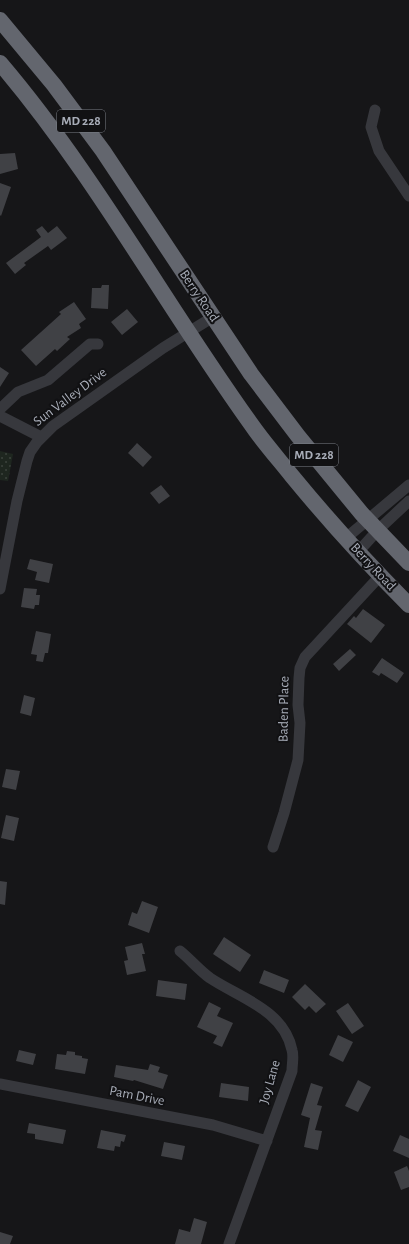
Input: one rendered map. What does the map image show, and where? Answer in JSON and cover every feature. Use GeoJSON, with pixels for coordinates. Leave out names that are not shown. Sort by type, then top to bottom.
{"type":"FeatureCollection","features":[{"type":"Feature","properties":{"kind":"highway","name":"Berry Road"},"geometry":{"type":"LineString","coordinates":[[0,20],[54,85],[103,151],[251,374],[298,436],[373,525],[409,563]]}},
{"type":"Feature","properties":{"kind":"highway","name":"Berry Road"},"geometry":{"type":"LineString","coordinates":[[0,63],[64,146],[257,432],[321,510],[380,576],[409,605]]}},
{"type":"Feature","properties":{"kind":"street"},"geometry":{"type":"LineString","coordinates":[[375,110],[371,127],[379,151],[409,196]]}},
{"type":"Feature","properties":{"kind":"street","name":"Sun Valley Drive"},"geometry":{"type":"LineString","coordinates":[[0,589],[17,501],[27,461],[33,447],[53,426],[189,331],[213,316]]}},
{"type":"Feature","properties":{"kind":"street"},"geometry":{"type":"LineString","coordinates":[[0,409],[18,392],[48,380],[90,344],[98,344]]}},
{"type":"Feature","properties":{"kind":"street"},"geometry":{"type":"LineString","coordinates":[[0,416],[41,437]]}},
{"type":"Feature","properties":{"kind":"street"},"geometry":{"type":"LineString","coordinates":[[358,552],[373,525],[409,485]]}},
{"type":"Feature","properties":{"kind":"street"},"geometry":{"type":"LineString","coordinates":[[346,538],[373,525],[409,500]]}},
{"type":"Feature","properties":{"kind":"street","name":"Baden Place"},"geometry":{"type":"LineString","coordinates":[[273,847],[298,760],[300,668],[305,656],[380,576]]}},
{"type":"Feature","properties":{"kind":"street","name":"Joy Lane"},"geometry":{"type":"LineString","coordinates":[[180,951],[209,977],[259,1006],[271,1015],[287,1033],[293,1051],[292,1071],[229,1244]]}},
{"type":"Feature","properties":{"kind":"street","name":"Pam Drive"},"geometry":{"type":"LineString","coordinates":[[0,1084],[213,1125],[267,1141]]}},
{"type":"Feature","properties":{"kind":"shaded area"},"geometry":{"type":"Polygon","coordinates":[[[0,451],[13,454],[8,481],[0,480],[0,451]]]}},
{"type":"Feature","properties":{"kind":"building"},"geometry":{"type":"Polygon","coordinates":[[[15,153],[18,169],[0,174],[0,154],[15,153]]]}},
{"type":"Feature","properties":{"kind":"building"},"geometry":{"type":"Polygon","coordinates":[[[0,183],[11,187],[1,216],[0,215],[0,183]]]}},
{"type":"Feature","properties":{"kind":"building"},"geometry":{"type":"Polygon","coordinates":[[[42,226],[48,233],[57,226],[67,238],[51,250],[48,246],[24,263],[26,265],[15,274],[6,263],[41,237],[36,230],[42,226]]]}},
{"type":"Feature","properties":{"kind":"building"},"geometry":{"type":"Polygon","coordinates":[[[102,285],[109,285],[108,309],[91,308],[92,288],[101,288],[102,285]]]}},
{"type":"Feature","properties":{"kind":"building"},"geometry":{"type":"Polygon","coordinates":[[[74,302],[86,319],[79,324],[81,328],[67,337],[70,339],[57,351],[55,349],[36,366],[21,350],[61,314],[59,312],[74,302]]]}},
{"type":"Feature","properties":{"kind":"building"},"geometry":{"type":"Polygon","coordinates":[[[127,309],[138,322],[122,335],[111,322],[127,309]]]}},
{"type":"Feature","properties":{"kind":"building"},"geometry":{"type":"Polygon","coordinates":[[[0,367],[9,373],[0,387],[0,367]]]}},
{"type":"Feature","properties":{"kind":"building"},"geometry":{"type":"Polygon","coordinates":[[[137,443],[152,457],[143,467],[128,453],[137,443]]]}},
{"type":"Feature","properties":{"kind":"building"},"geometry":{"type":"Polygon","coordinates":[[[161,485],[170,496],[159,504],[150,493],[161,485]]]}},
{"type":"Feature","properties":{"kind":"building"},"geometry":{"type":"Polygon","coordinates":[[[30,559],[53,564],[49,583],[35,580],[37,572],[27,569],[30,559]]]}},
{"type":"Feature","properties":{"kind":"building"},"geometry":{"type":"Polygon","coordinates":[[[24,588],[37,589],[36,595],[40,595],[39,605],[35,605],[34,609],[21,607],[24,588]]]}},
{"type":"Feature","properties":{"kind":"building"},"geometry":{"type":"Polygon","coordinates":[[[363,609],[385,625],[371,643],[347,624],[354,616],[356,618],[363,609]]]}},
{"type":"Feature","properties":{"kind":"building"},"geometry":{"type":"Polygon","coordinates":[[[36,631],[51,634],[48,653],[45,653],[43,662],[36,661],[37,655],[31,654],[36,631]]]}},
{"type":"Feature","properties":{"kind":"building"},"geometry":{"type":"Polygon","coordinates":[[[350,649],[356,655],[339,671],[333,664],[350,649]]]}},
{"type":"Feature","properties":{"kind":"building"},"geometry":{"type":"Polygon","coordinates":[[[382,658],[404,673],[397,683],[381,673],[379,676],[372,672],[382,658]]]}},
{"type":"Feature","properties":{"kind":"building"},"geometry":{"type":"Polygon","coordinates":[[[24,695],[35,698],[31,716],[20,713],[24,695]]]}},
{"type":"Feature","properties":{"kind":"building"},"geometry":{"type":"Polygon","coordinates":[[[6,769],[20,771],[16,790],[2,787],[6,769]]]}},
{"type":"Feature","properties":{"kind":"building"},"geometry":{"type":"Polygon","coordinates":[[[6,815],[19,818],[14,841],[1,838],[6,815]]]}},
{"type":"Feature","properties":{"kind":"building"},"geometry":{"type":"Polygon","coordinates":[[[0,881],[7,882],[5,905],[0,904],[0,881]]]}},
{"type":"Feature","properties":{"kind":"building"},"geometry":{"type":"Polygon","coordinates":[[[142,901],[158,907],[149,933],[128,925],[132,912],[137,914],[142,901]]]}},
{"type":"Feature","properties":{"kind":"building"},"geometry":{"type":"Polygon","coordinates":[[[224,937],[251,955],[240,972],[213,954],[224,937]]]}},
{"type":"Feature","properties":{"kind":"building"},"geometry":{"type":"Polygon","coordinates":[[[142,943],[145,954],[142,954],[146,971],[127,975],[124,961],[128,960],[125,947],[142,943]]]}},
{"type":"Feature","properties":{"kind":"building"},"geometry":{"type":"Polygon","coordinates":[[[264,970],[289,980],[284,993],[259,983],[264,970]]]}},
{"type":"Feature","properties":{"kind":"building"},"geometry":{"type":"Polygon","coordinates":[[[158,980],[187,984],[185,1000],[156,996],[158,980]]]}},
{"type":"Feature","properties":{"kind":"building"},"geometry":{"type":"Polygon","coordinates":[[[305,984],[326,1004],[316,1013],[309,1006],[305,1010],[292,997],[305,984]]]}},
{"type":"Feature","properties":{"kind":"building"},"geometry":{"type":"Polygon","coordinates":[[[209,1002],[221,1008],[217,1016],[233,1023],[222,1047],[213,1043],[217,1036],[197,1027],[209,1002]]]}},
{"type":"Feature","properties":{"kind":"building"},"geometry":{"type":"Polygon","coordinates":[[[348,1003],[364,1026],[352,1034],[336,1011],[348,1003]]]}},
{"type":"Feature","properties":{"kind":"building"},"geometry":{"type":"Polygon","coordinates":[[[338,1035],[353,1042],[343,1062],[329,1055],[338,1035]]]}},
{"type":"Feature","properties":{"kind":"building"},"geometry":{"type":"Polygon","coordinates":[[[19,1050],[36,1054],[33,1065],[16,1061],[19,1050]]]}},
{"type":"Feature","properties":{"kind":"building"},"geometry":{"type":"Polygon","coordinates":[[[67,1051],[75,1052],[75,1055],[88,1059],[85,1074],[55,1069],[57,1054],[66,1055],[67,1051]]]}},
{"type":"Feature","properties":{"kind":"building"},"geometry":{"type":"Polygon","coordinates":[[[150,1064],[160,1067],[158,1072],[168,1075],[163,1089],[134,1080],[114,1077],[116,1065],[148,1070],[150,1064]]]}},
{"type":"Feature","properties":{"kind":"building"},"geometry":{"type":"Polygon","coordinates":[[[358,1080],[371,1087],[358,1112],[345,1106],[358,1080]]]}},
{"type":"Feature","properties":{"kind":"building"},"geometry":{"type":"Polygon","coordinates":[[[221,1083],[249,1087],[248,1101],[219,1097],[221,1083]]]}},
{"type":"Feature","properties":{"kind":"building"},"geometry":{"type":"Polygon","coordinates":[[[311,1083],[323,1087],[317,1105],[322,1106],[315,1130],[322,1131],[318,1150],[304,1147],[310,1118],[301,1115],[311,1083]]]}},
{"type":"Feature","properties":{"kind":"building"},"geometry":{"type":"Polygon","coordinates":[[[29,1123],[66,1130],[63,1144],[35,1139],[35,1134],[27,1133],[29,1123]]]}},
{"type":"Feature","properties":{"kind":"building"},"geometry":{"type":"Polygon","coordinates":[[[101,1130],[126,1135],[124,1142],[121,1141],[120,1147],[115,1146],[114,1151],[97,1148],[101,1130]]]}},
{"type":"Feature","properties":{"kind":"building"},"geometry":{"type":"Polygon","coordinates":[[[400,1135],[409,1139],[409,1158],[393,1151],[400,1135]]]}},
{"type":"Feature","properties":{"kind":"building"},"geometry":{"type":"Polygon","coordinates":[[[164,1142],[185,1146],[182,1160],[161,1156],[164,1142]]]}},
{"type":"Feature","properties":{"kind":"building"},"geometry":{"type":"Polygon","coordinates":[[[407,1166],[409,1171],[409,1187],[401,1190],[394,1172],[407,1166]]]}},
{"type":"Feature","properties":{"kind":"building"},"geometry":{"type":"Polygon","coordinates":[[[194,1218],[207,1222],[201,1244],[175,1244],[179,1229],[190,1232],[194,1218]]]}},
{"type":"Feature","properties":{"kind":"building"},"geometry":{"type":"Polygon","coordinates":[[[0,1232],[13,1236],[10,1244],[0,1244],[0,1232]]]}}]}
